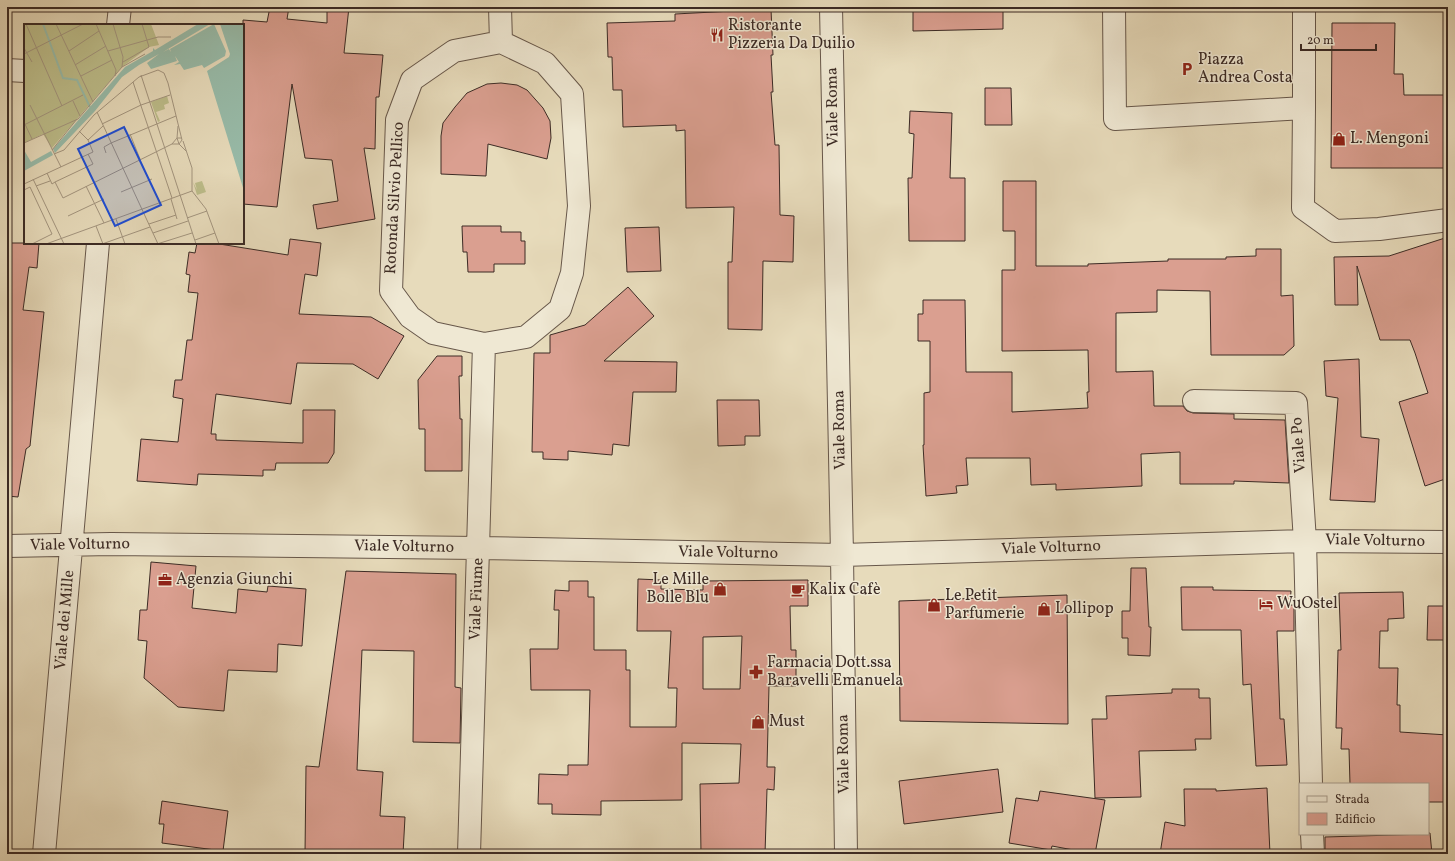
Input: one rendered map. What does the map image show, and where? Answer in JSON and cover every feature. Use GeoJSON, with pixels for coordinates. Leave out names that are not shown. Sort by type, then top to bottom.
{"type":"FeatureCollection","features":[{"type":"Feature","properties":{"kind":"street"},"geometry":{"type":"LineString","coordinates":[[118,24],[120,7]]}},
{"type":"Feature","properties":{"kind":"street"},"geometry":{"type":"LineString","coordinates":[[500,7],[501,42]]}},
{"type":"Feature","properties":{"kind":"street","name":"Viale Roma"},"geometry":{"type":"LineString","coordinates":[[831,7],[842,555],[846,854]]}},
{"type":"Feature","properties":{"kind":"street"},"geometry":{"type":"LineString","coordinates":[[1114,7],[1115,119],[1304,108]]}},
{"type":"Feature","properties":{"kind":"street"},"geometry":{"type":"LineString","coordinates":[[1304,7],[1303,208],[1335,231],[1379,229],[1448,220]]}},
{"type":"Feature","properties":{"kind":"street","name":"Rotonda Silvio Pellico"},"geometry":{"type":"LineString","coordinates":[[501,42],[545,63],[572,94],[579,206],[572,273],[560,310],[526,336],[484,344],[433,333],[410,317],[391,291],[397,120],[412,80],[454,51],[501,42]]}},
{"type":"Feature","properties":{"kind":"street"},"geometry":{"type":"LineString","coordinates":[[7,70],[24,71]]}},
{"type":"Feature","properties":{"kind":"street","name":"Viale dei Mille"},"geometry":{"type":"LineString","coordinates":[[44,854],[98,244]]}},
{"type":"Feature","properties":{"kind":"street","name":"Viale Fiume"},"geometry":{"type":"LineString","coordinates":[[469,854],[484,344]]}},
{"type":"Feature","properties":{"kind":"street","name":"Viale Po"},"geometry":{"type":"LineString","coordinates":[[1194,401],[1296,403],[1305,541]]}},
{"type":"Feature","properties":{"kind":"street"},"geometry":{"type":"LineString","coordinates":[[1305,541],[1311,783]]}},
{"type":"Feature","properties":{"kind":"street","name":"Viale Volturno"},"geometry":{"type":"LineString","coordinates":[[7,546],[119,544],[478,548],[842,555],[1305,541],[1448,542]]}},
{"type":"Feature","properties":{"kind":"street"},"geometry":{"type":"LineString","coordinates":[[1312,835],[1313,854]]}},
{"type":"Feature","properties":{"kind":"building"},"geometry":{"type":"Polygon","coordinates":[[[270,7],[289,7],[287,19],[327,23],[327,7],[349,7],[344,53],[383,55],[379,97],[376,97],[375,149],[364,148],[375,219],[317,229],[313,205],[338,201],[332,160],[305,158],[292,84],[277,207],[244,204],[243,20],[267,22],[270,7]]]}},
{"type":"Feature","properties":{"kind":"building"},"geometry":{"type":"Polygon","coordinates":[[[913,7],[1003,7],[1003,29],[913,31],[913,7]]]}},
{"type":"Feature","properties":{"kind":"building"},"geometry":{"type":"Polygon","coordinates":[[[771,9],[773,92],[771,92],[775,145],[779,145],[780,215],[794,216],[793,262],[763,261],[762,330],[728,329],[728,262],[732,262],[734,207],[686,208],[685,130],[676,131],[676,125],[623,127],[622,90],[613,90],[612,57],[608,57],[607,23],[675,21],[675,14],[771,9]]]}},
{"type":"Feature","properties":{"kind":"building"},"geometry":{"type":"Polygon","coordinates":[[[1332,23],[1395,23],[1394,74],[1403,74],[1404,95],[1448,95],[1448,168],[1331,168],[1332,23]]]}},
{"type":"Feature","properties":{"kind":"building"},"geometry":{"type":"Polygon","coordinates":[[[501,83],[517,85],[527,90],[543,108],[550,121],[551,138],[547,159],[488,144],[486,176],[441,174],[441,136],[443,123],[467,93],[487,84],[501,83]]]}},
{"type":"Feature","properties":{"kind":"building"},"geometry":{"type":"Polygon","coordinates":[[[985,88],[1011,88],[1012,125],[985,125],[985,88]]]}},
{"type":"Feature","properties":{"kind":"building"},"geometry":{"type":"Polygon","coordinates":[[[910,111],[952,113],[950,178],[965,178],[965,241],[909,241],[908,178],[912,178],[914,134],[909,133],[910,111]]]}},
{"type":"Feature","properties":{"kind":"building"},"geometry":{"type":"Polygon","coordinates":[[[1003,181],[1036,181],[1036,266],[1088,266],[1088,264],[1168,261],[1168,259],[1226,259],[1226,257],[1256,256],[1256,249],[1281,249],[1281,296],[1293,295],[1294,346],[1284,355],[1211,355],[1210,291],[1157,290],[1157,312],[1116,313],[1116,372],[1153,371],[1154,406],[1183,406],[1187,411],[1193,413],[1234,414],[1234,419],[1285,420],[1289,483],[1234,481],[1234,484],[1180,484],[1180,452],[1141,454],[1142,486],[1056,490],[1056,484],[1031,485],[1030,458],[966,458],[968,485],[956,486],[957,493],[926,496],[923,445],[924,393],[930,392],[930,341],[918,341],[918,314],[923,314],[923,300],[965,300],[966,372],[1012,372],[1012,412],[1088,408],[1088,350],[1002,351],[1002,270],[1015,270],[1015,231],[1003,231],[1003,181]]]}},
{"type":"Feature","properties":{"kind":"building"},"geometry":{"type":"Polygon","coordinates":[[[462,226],[501,226],[501,232],[521,232],[521,241],[525,241],[525,264],[494,264],[494,272],[468,272],[467,252],[463,252],[462,226]]]}},
{"type":"Feature","properties":{"kind":"building"},"geometry":{"type":"Polygon","coordinates":[[[659,227],[661,271],[627,272],[625,228],[659,227]]]}},
{"type":"Feature","properties":{"kind":"building"},"geometry":{"type":"Polygon","coordinates":[[[1448,237],[1448,478],[1425,486],[1399,402],[1428,393],[1410,340],[1380,340],[1357,266],[1358,305],[1335,305],[1334,257],[1389,256],[1448,237]]]}},
{"type":"Feature","properties":{"kind":"building"},"geometry":{"type":"Polygon","coordinates":[[[290,239],[321,243],[317,276],[305,274],[299,314],[371,317],[404,336],[378,379],[353,364],[297,363],[291,404],[216,394],[211,434],[216,434],[216,440],[303,443],[303,410],[335,410],[334,453],[328,463],[276,463],[275,470],[263,470],[263,476],[198,474],[197,485],[137,481],[141,439],[178,442],[183,399],[173,397],[175,380],[182,380],[187,340],[192,340],[198,293],[188,292],[190,275],[186,274],[189,252],[195,253],[197,244],[219,244],[288,255],[290,239]]]}},
{"type":"Feature","properties":{"kind":"building"},"geometry":{"type":"Polygon","coordinates":[[[7,243],[39,244],[37,268],[29,267],[23,310],[44,312],[30,446],[26,449],[18,497],[7,496],[7,243]]]}},
{"type":"Feature","properties":{"kind":"building"},"geometry":{"type":"Polygon","coordinates":[[[628,287],[654,316],[604,361],[677,362],[676,392],[633,392],[629,446],[613,444],[612,455],[568,451],[568,460],[543,459],[543,452],[532,452],[534,353],[550,353],[550,335],[585,325],[628,287]]]}},
{"type":"Feature","properties":{"kind":"building"},"geometry":{"type":"Polygon","coordinates":[[[437,356],[462,356],[462,376],[459,376],[460,419],[462,419],[462,471],[425,471],[425,429],[419,429],[418,380],[437,356]]]}},
{"type":"Feature","properties":{"kind":"building"},"geometry":{"type":"Polygon","coordinates":[[[1359,359],[1361,437],[1379,439],[1375,502],[1330,500],[1338,398],[1326,396],[1324,361],[1359,359]]]}},
{"type":"Feature","properties":{"kind":"building"},"geometry":{"type":"Polygon","coordinates":[[[717,400],[759,400],[760,436],[745,436],[745,445],[718,446],[717,400]]]}},
{"type":"Feature","properties":{"kind":"building"},"geometry":{"type":"Polygon","coordinates":[[[151,562],[196,566],[192,608],[236,613],[238,589],[267,592],[268,586],[306,589],[302,646],[278,644],[277,672],[228,670],[224,711],[178,707],[144,678],[147,641],[138,640],[140,610],[147,610],[151,562]]]}},
{"type":"Feature","properties":{"kind":"building"},"geometry":{"type":"Polygon","coordinates":[[[1131,568],[1146,568],[1149,627],[1151,627],[1150,656],[1128,655],[1128,638],[1122,638],[1122,611],[1130,611],[1131,568]]]}},
{"type":"Feature","properties":{"kind":"building"},"geometry":{"type":"Polygon","coordinates":[[[346,571],[456,574],[455,687],[461,688],[460,743],[413,742],[414,651],[362,650],[357,770],[383,772],[380,816],[405,817],[403,854],[305,854],[306,766],[319,767],[346,571]]]}},
{"type":"Feature","properties":{"kind":"building"},"geometry":{"type":"Polygon","coordinates":[[[638,579],[661,580],[661,589],[703,590],[703,581],[808,580],[808,606],[790,606],[791,650],[796,650],[796,686],[769,686],[767,767],[775,767],[774,790],[767,789],[765,854],[701,854],[700,784],[739,783],[741,744],[682,743],[682,800],[601,801],[601,815],[552,814],[552,804],[538,804],[539,774],[568,775],[568,765],[588,765],[590,690],[531,690],[530,649],[558,649],[559,610],[554,610],[555,590],[569,591],[569,581],[588,581],[588,597],[594,597],[594,650],[626,650],[626,670],[630,670],[630,727],[676,727],[677,688],[668,688],[671,631],[637,631],[638,579]],[[742,636],[703,637],[703,689],[740,689],[742,636]]]}},
{"type":"Feature","properties":{"kind":"building"},"geometry":{"type":"Polygon","coordinates":[[[1181,587],[1213,587],[1213,590],[1291,591],[1290,605],[1294,605],[1294,631],[1277,631],[1280,719],[1284,719],[1287,765],[1256,766],[1251,684],[1243,685],[1241,630],[1182,630],[1181,587]]]}},
{"type":"Feature","properties":{"kind":"building"},"geometry":{"type":"Polygon","coordinates":[[[1403,592],[1404,618],[1388,619],[1388,631],[1380,631],[1379,668],[1398,668],[1397,705],[1400,705],[1400,732],[1448,735],[1448,802],[1429,802],[1429,783],[1350,783],[1349,749],[1341,749],[1342,728],[1336,728],[1338,650],[1341,650],[1339,593],[1403,592]]]}},
{"type":"Feature","properties":{"kind":"building"},"geometry":{"type":"Polygon","coordinates":[[[1067,595],[1068,724],[900,721],[899,601],[1067,595]]]}},
{"type":"Feature","properties":{"kind":"building"},"geometry":{"type":"Polygon","coordinates":[[[1428,606],[1448,606],[1448,640],[1427,640],[1428,606]]]}},
{"type":"Feature","properties":{"kind":"building"},"geometry":{"type":"Polygon","coordinates":[[[1172,689],[1199,689],[1199,698],[1210,698],[1211,739],[1195,739],[1196,750],[1139,751],[1141,797],[1095,798],[1092,719],[1107,719],[1106,696],[1172,693],[1172,689]]]}},
{"type":"Feature","properties":{"kind":"building"},"geometry":{"type":"Polygon","coordinates":[[[998,769],[1003,812],[904,824],[899,781],[998,769]]]}},
{"type":"Feature","properties":{"kind":"building"},"geometry":{"type":"Polygon","coordinates":[[[1267,788],[1270,854],[1160,854],[1165,822],[1185,826],[1184,789],[1216,789],[1216,791],[1267,788]]]}},
{"type":"Feature","properties":{"kind":"building"},"geometry":{"type":"Polygon","coordinates":[[[1040,791],[1105,800],[1095,854],[1052,846],[1051,850],[1009,843],[1016,798],[1038,801],[1040,791]]]}},
{"type":"Feature","properties":{"kind":"building"},"geometry":{"type":"Polygon","coordinates":[[[162,801],[228,811],[223,851],[162,843],[164,824],[159,824],[162,801]]]}},
{"type":"Feature","properties":{"kind":"building"},"geometry":{"type":"Polygon","coordinates":[[[1430,833],[1432,854],[1325,854],[1325,837],[1429,835],[1430,833]]]}},
{"type":"Feature","properties":{"kind":"place","name":"Ristorante Pizzeria Da Duilio"},"geometry":{"type":"Point","coordinates":[717,35]}},
{"type":"Feature","properties":{"kind":"place","name":"Piazza Andrea Costa"},"geometry":{"type":"Point","coordinates":[1187,69]}},
{"type":"Feature","properties":{"kind":"place","name":"L. Mengoni"},"geometry":{"type":"Point","coordinates":[1339,139]}},
{"type":"Feature","properties":{"kind":"place","name":"Agenzia Giunchi"},"geometry":{"type":"Point","coordinates":[165,580]}},
{"type":"Feature","properties":{"kind":"place","name":"Le Mille Bolle Blu"},"geometry":{"type":"Point","coordinates":[720,589]}},
{"type":"Feature","properties":{"kind":"place","name":"Kalix Cafè"},"geometry":{"type":"Point","coordinates":[798,590]}},
{"type":"Feature","properties":{"kind":"place","name":"WuOstel"},"geometry":{"type":"Point","coordinates":[1266,604]}},
{"type":"Feature","properties":{"kind":"place","name":"Le Petit Parfumerie"},"geometry":{"type":"Point","coordinates":[934,605]}},
{"type":"Feature","properties":{"kind":"place","name":"Lollipop"},"geometry":{"type":"Point","coordinates":[1044,609]}},
{"type":"Feature","properties":{"kind":"place","name":"Farmacia Dott.ssa Baravelli Emanuela"},"geometry":{"type":"Point","coordinates":[756,672]}},
{"type":"Feature","properties":{"kind":"place","name":"Must"},"geometry":{"type":"Point","coordinates":[758,722]}}]}
